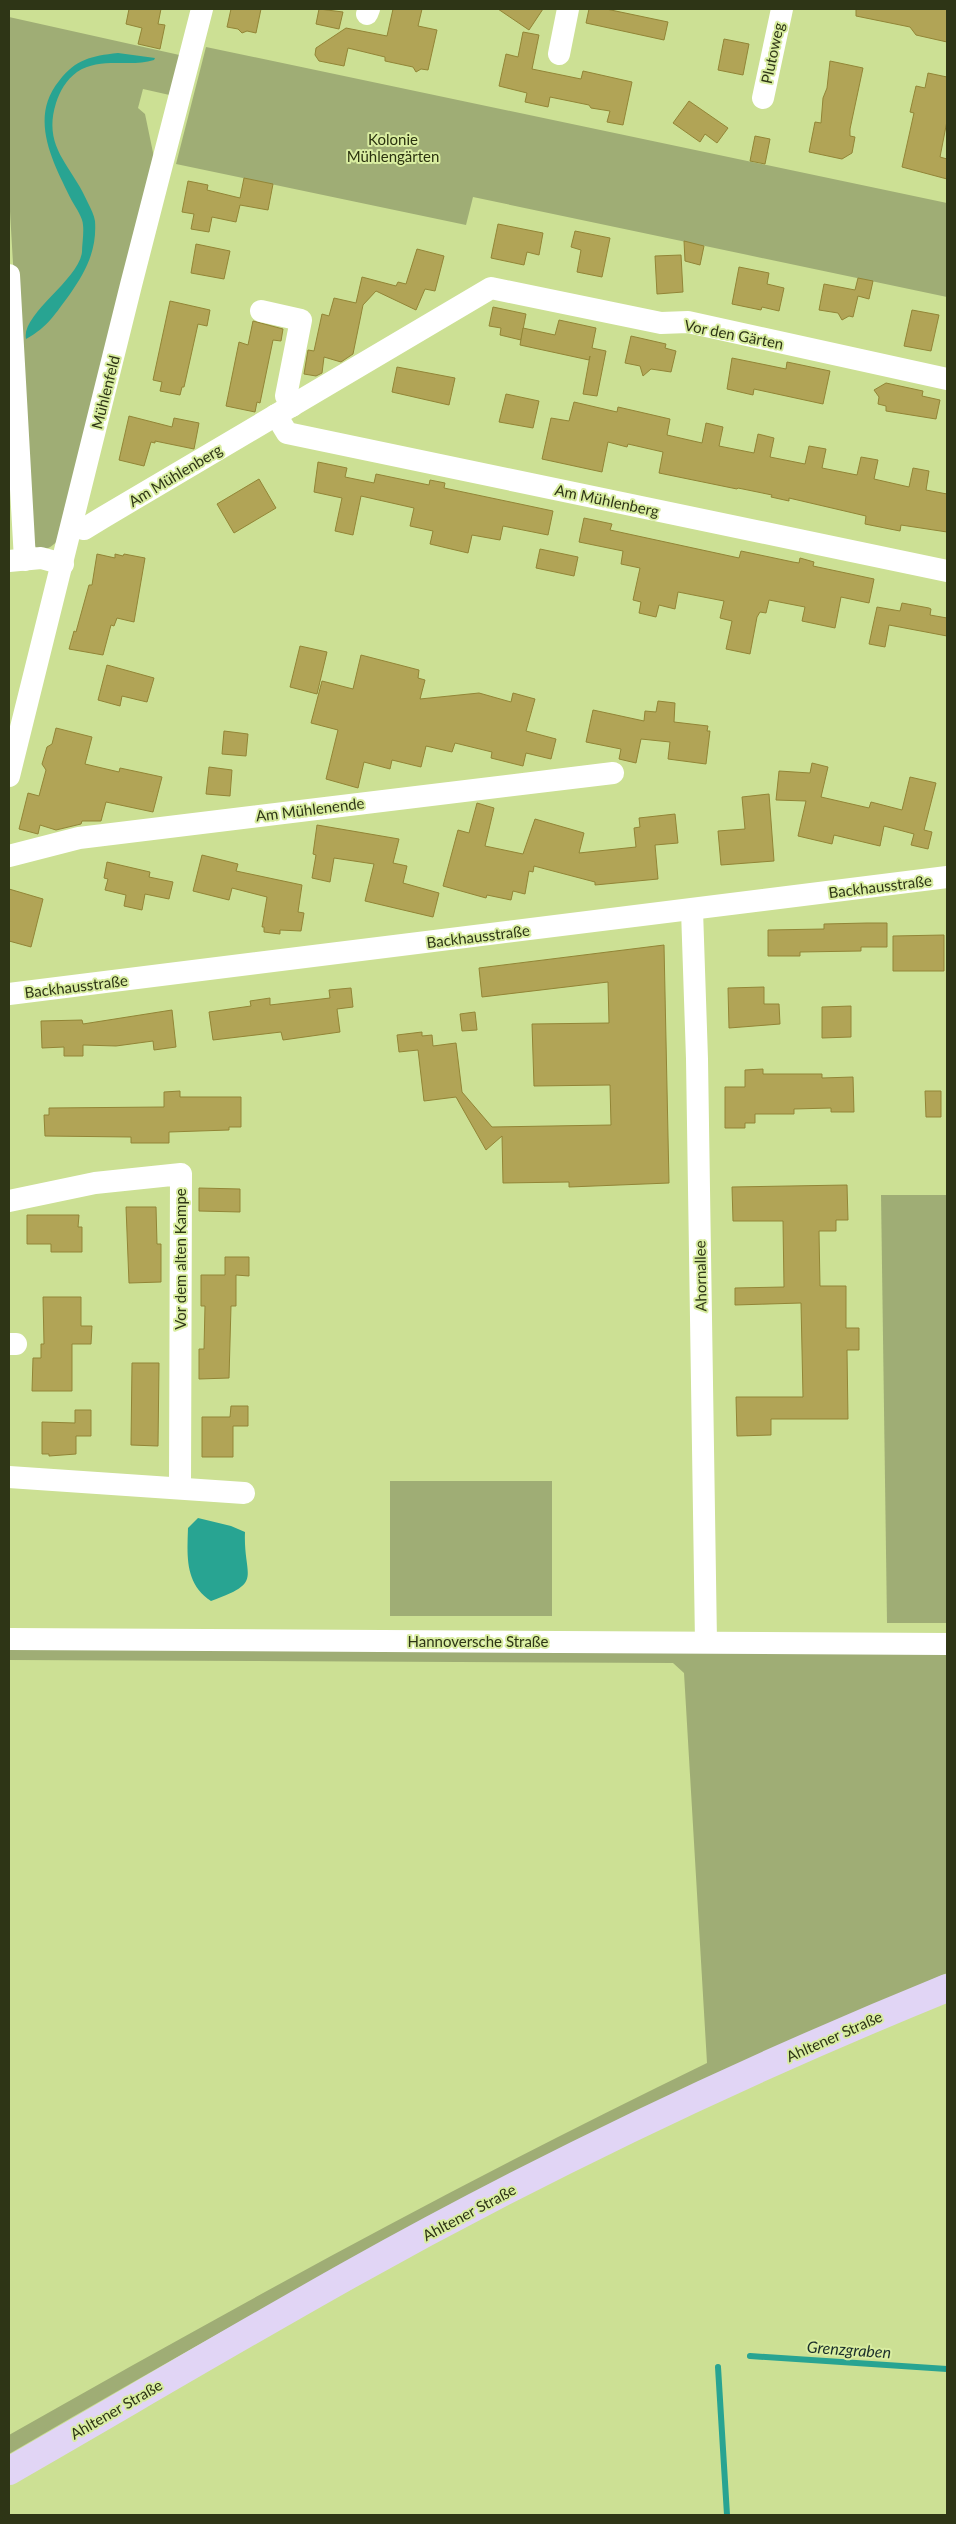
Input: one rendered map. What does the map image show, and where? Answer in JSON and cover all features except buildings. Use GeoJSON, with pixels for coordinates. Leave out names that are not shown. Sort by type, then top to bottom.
{"type":"FeatureCollection","features":[{"type":"Feature","properties":{"kind":"main road","name":"Ahltener Straße"},"geometry":{"type":"LineString","coordinates":[[9,2471],[351,2274],[571,2158],[800,2050],[947,1988]]}},
{"type":"Feature","properties":{"kind":"street","name":"Mühlenfeld"},"geometry":{"type":"LineString","coordinates":[[9,776],[63,564],[128,293],[202,9]]}},
{"type":"Feature","properties":{"kind":"street"},"geometry":{"type":"LineString","coordinates":[[559,54],[568,9]]}},
{"type":"Feature","properties":{"kind":"street","name":"Plutoweg"},"geometry":{"type":"LineString","coordinates":[[763,98],[782,9]]}},
{"type":"Feature","properties":{"kind":"street"},"geometry":{"type":"LineString","coordinates":[[9,275],[17,560],[41,558],[63,564]]}},
{"type":"Feature","properties":{"kind":"street","name":"Am Mühlenberg"},"geometry":{"type":"LineString","coordinates":[[72,526],[84,529],[491,288]]}},
{"type":"Feature","properties":{"kind":"street","name":"Vor den Gärten"},"geometry":{"type":"LineString","coordinates":[[491,288],[661,323],[688,322],[947,379]]}},
{"type":"Feature","properties":{"kind":"street","name":"Am Mühlenberg"},"geometry":{"type":"LineString","coordinates":[[261,311],[301,320],[284,411],[287,433],[947,571]]}},
{"type":"Feature","properties":{"kind":"street","name":"Am Mühlenende"},"geometry":{"type":"LineString","coordinates":[[9,856],[79,838],[613,773]]}},
{"type":"Feature","properties":{"kind":"street","name":"Backhausstraße"},"geometry":{"type":"LineString","coordinates":[[9,994],[947,877]]}},
{"type":"Feature","properties":{"kind":"street","name":"Ahornallee"},"geometry":{"type":"LineString","coordinates":[[692,910],[697,1058],[706,1642]]}},
{"type":"Feature","properties":{"kind":"street","name":"Vor dem alten Kampe"},"geometry":{"type":"LineString","coordinates":[[9,1201],[95,1183],[180,1174],[180,1488]]}},
{"type":"Feature","properties":{"kind":"street"},"geometry":{"type":"LineString","coordinates":[[9,1477],[244,1493]]}},
{"type":"Feature","properties":{"kind":"street","name":"Hannoversche Straße"},"geometry":{"type":"LineString","coordinates":[[9,1639],[947,1644]]}},
{"type":"Feature","properties":{"kind":"green space"},"geometry":{"type":"Polygon","coordinates":[[[9,17],[184,56],[174,96],[143,89],[138,108],[145,114],[156,167],[58,540],[49,548],[44,549],[38,549],[29,541],[9,194],[9,17]]]}},
{"type":"Feature","properties":{"kind":"green space","name":"Kolonie Mühlengärten"},"geometry":{"type":"Polygon","coordinates":[[[206,47],[947,203],[947,297],[473,197],[466,225],[176,164],[206,47]]]}},
{"type":"Feature","properties":{"kind":"green space"},"geometry":{"type":"Polygon","coordinates":[[[881,1195],[947,1195],[947,1623],[887,1623],[881,1195]]]}},
{"type":"Feature","properties":{"kind":"green space"},"geometry":{"type":"Polygon","coordinates":[[[390,1481],[552,1481],[552,1616],[390,1616],[390,1481]]]}},
{"type":"Feature","properties":{"kind":"green space"},"geometry":{"type":"Polygon","coordinates":[[[9,1649],[947,1652],[947,1973],[720,2075],[551,2156],[312,2282],[129,2384],[9,2454],[9,2435],[95,2386],[268,2290],[442,2197],[707,2063],[684,1673],[673,1663],[9,1660],[9,1649]]]}},
{"type":"Feature","properties":{"kind":"water"},"geometry":{"type":"Polygon","coordinates":[[[118,53],[155,58],[145,62],[106,63],[86,67],[73,75],[67,82],[56,103],[53,132],[56,144],[92,212],[95,221],[94,241],[89,260],[70,294],[46,325],[26,339],[27,329],[32,319],[71,274],[79,263],[82,252],[83,222],[52,157],[47,141],[45,111],[50,96],[59,81],[78,63],[92,57],[118,53]]]}},
{"type":"Feature","properties":{"kind":"water"},"geometry":{"type":"Polygon","coordinates":[[[198,1518],[231,1526],[245,1532],[248,1577],[239,1589],[211,1601],[196,1586],[189,1569],[188,1528],[198,1518]]]}},
{"type":"Feature","properties":{"kind":"waterway","name":"Grenzgraben"},"geometry":{"type":"LineString","coordinates":[[750,2356],[947,2369]]}},
{"type":"Feature","properties":{"kind":"waterway","name":"Grenzgraben"},"geometry":{"type":"LineString","coordinates":[[718,2367],[727,2515]]}}]}
